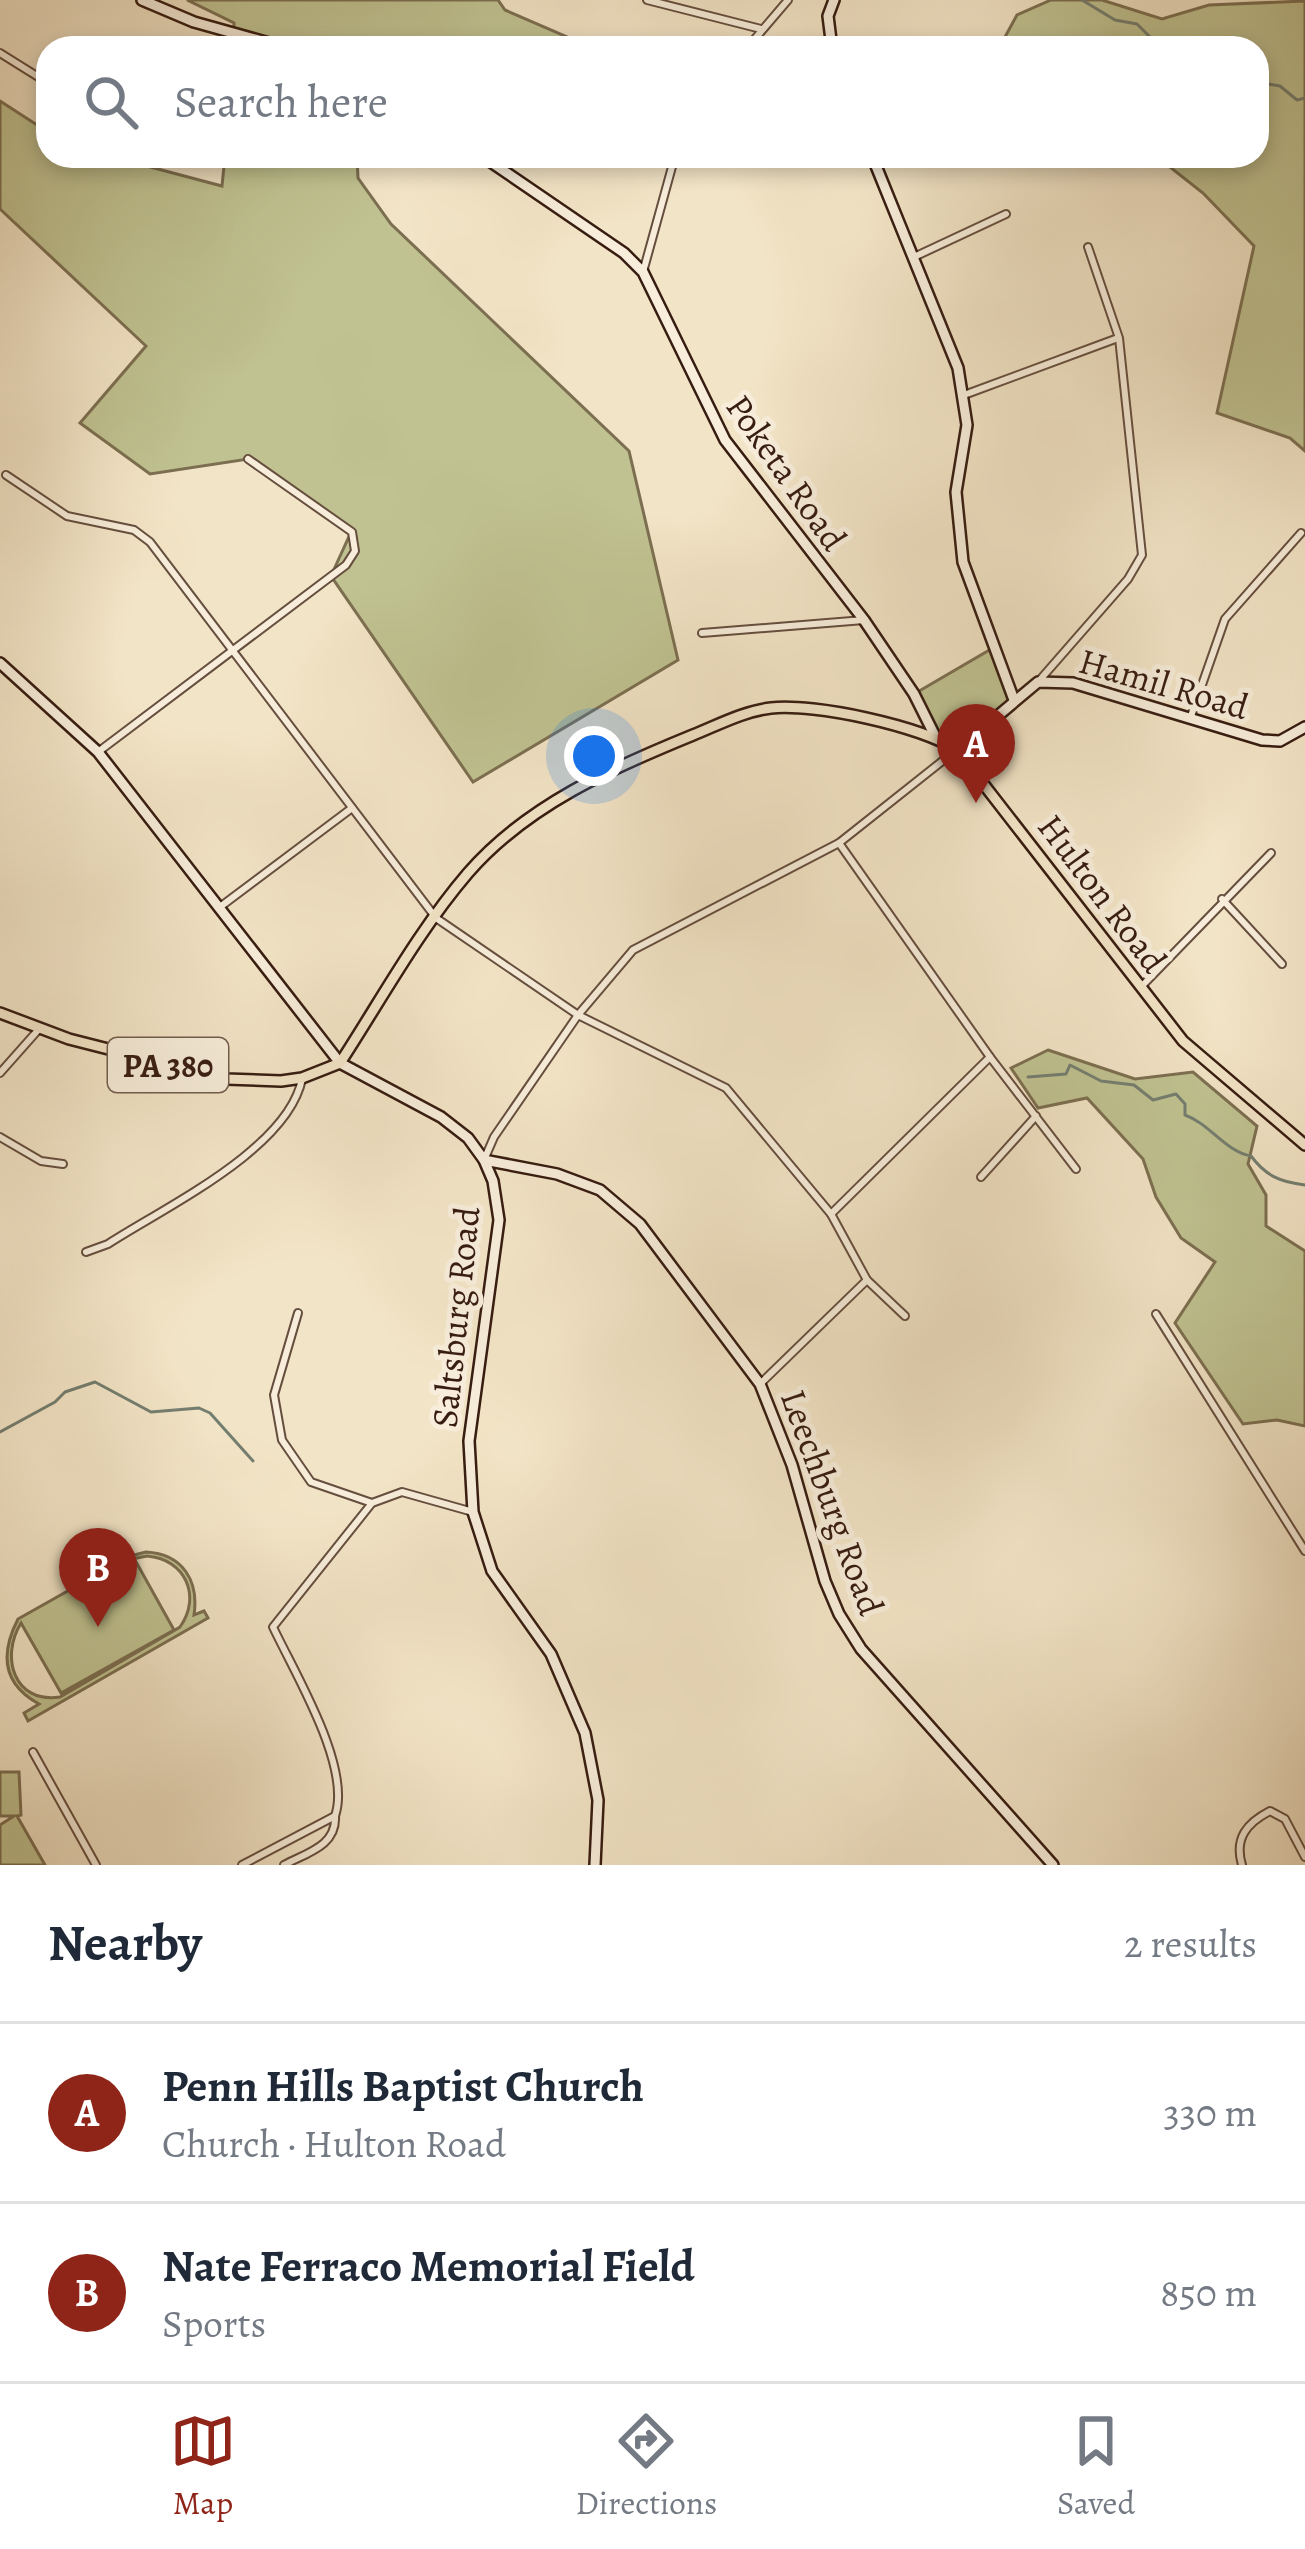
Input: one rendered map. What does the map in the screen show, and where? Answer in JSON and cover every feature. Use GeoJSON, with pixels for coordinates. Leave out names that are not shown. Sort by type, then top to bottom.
{"type":"FeatureCollection","features":[{"type":"Feature","properties":{"kind":"main road","name":"Hulton Road"},"geometry":{"type":"LineString","coordinates":[[340,1063],[467,874],[525,822],[612,769],[739,716],[776,707],[803,709],[910,729],[957,750],[1199,1058],[1305,1145]]}},
{"type":"Feature","properties":{"kind":"main road","name":"PA 380"},"geometry":{"type":"LineString","coordinates":[[0,1013],[39,1029],[226,1079],[302,1078],[340,1063]]}},
{"type":"Feature","properties":{"kind":"street"},"geometry":{"type":"LineString","coordinates":[[142,0],[244,36]]}},
{"type":"Feature","properties":{"kind":"street"},"geometry":{"type":"LineString","coordinates":[[647,0],[761,29]]}},
{"type":"Feature","properties":{"kind":"street"},"geometry":{"type":"LineString","coordinates":[[756,36],[788,0]]}},
{"type":"Feature","properties":{"kind":"street"},"geometry":{"type":"LineString","coordinates":[[830,36],[828,16],[834,0]]}},
{"type":"Feature","properties":{"kind":"street"},"geometry":{"type":"LineString","coordinates":[[0,53],[36,76]]}},
{"type":"Feature","properties":{"kind":"street","name":"Poketa Road"},"geometry":{"type":"LineString","coordinates":[[499,168],[643,272],[725,440],[864,620],[914,694],[936,738]]}},
{"type":"Feature","properties":{"kind":"street"},"geometry":{"type":"LineString","coordinates":[[643,272],[672,168]]}},
{"type":"Feature","properties":{"kind":"street"},"geometry":{"type":"LineString","coordinates":[[877,168],[958,368],[967,425],[956,492],[964,562],[1013,700]]}},
{"type":"Feature","properties":{"kind":"street"},"geometry":{"type":"LineString","coordinates":[[914,257],[1006,214]]}},
{"type":"Feature","properties":{"kind":"street"},"geometry":{"type":"LineString","coordinates":[[1038,682],[1128,579],[1142,556],[1119,338],[1088,247]]}},
{"type":"Feature","properties":{"kind":"street"},"geometry":{"type":"LineString","coordinates":[[964,395],[1119,338]]}},
{"type":"Feature","properties":{"kind":"street"},"geometry":{"type":"LineString","coordinates":[[98,752],[346,565],[356,542],[352,532],[248,459]]}},
{"type":"Feature","properties":{"kind":"street"},"geometry":{"type":"LineString","coordinates":[[6,475],[67,516],[134,530],[151,542],[436,918],[578,1015],[726,1088],[831,1214],[867,1280],[905,1316]]}},
{"type":"Feature","properties":{"kind":"street"},"geometry":{"type":"LineString","coordinates":[[1190,719],[1225,619],[1301,533]]}},
{"type":"Feature","properties":{"kind":"street"},"geometry":{"type":"LineString","coordinates":[[702,633],[864,620]]}},
{"type":"Feature","properties":{"kind":"street","name":"Saltsburg Road"},"geometry":{"type":"LineString","coordinates":[[0,663],[98,752],[340,1063],[440,1117],[468,1138],[484,1160],[493,1180],[499,1220],[469,1441],[473,1512],[492,1571],[550,1654],[585,1732],[598,1800],[595,1865]]}},
{"type":"Feature","properties":{"kind":"street","name":"Hamil Road"},"geometry":{"type":"LineString","coordinates":[[957,750],[1038,682],[1073,683],[1262,740],[1280,741],[1305,727]]}},
{"type":"Feature","properties":{"kind":"street"},"geometry":{"type":"LineString","coordinates":[[484,1160],[494,1137],[578,1015],[633,950],[839,844],[957,750]]}},
{"type":"Feature","properties":{"kind":"street"},"geometry":{"type":"LineString","coordinates":[[220,907],[352,808]]}},
{"type":"Feature","properties":{"kind":"street"},"geometry":{"type":"LineString","coordinates":[[839,844],[1076,1169]]}},
{"type":"Feature","properties":{"kind":"street"},"geometry":{"type":"LineString","coordinates":[[1142,987],[1271,853]]}},
{"type":"Feature","properties":{"kind":"street"},"geometry":{"type":"LineString","coordinates":[[1222,899],[1282,964]]}},
{"type":"Feature","properties":{"kind":"street"},"geometry":{"type":"LineString","coordinates":[[0,1073],[39,1029]]}},
{"type":"Feature","properties":{"kind":"street"},"geometry":{"type":"LineString","coordinates":[[831,1214],[990,1057]]}},
{"type":"Feature","properties":{"kind":"street"},"geometry":{"type":"LineString","coordinates":[[86,1252],[108,1244],[248,1154],[294,1106],[302,1078]]}},
{"type":"Feature","properties":{"kind":"street"},"geometry":{"type":"LineString","coordinates":[[981,1177],[1036,1116]]}},
{"type":"Feature","properties":{"kind":"street"},"geometry":{"type":"LineString","coordinates":[[0,1137],[41,1160],[63,1164]]}},
{"type":"Feature","properties":{"kind":"street","name":"Leechburg Road"},"geometry":{"type":"LineString","coordinates":[[484,1160],[557,1174],[599,1190],[640,1223],[760,1384],[792,1465],[825,1581],[861,1649],[1053,1865]]}},
{"type":"Feature","properties":{"kind":"street"},"geometry":{"type":"LineString","coordinates":[[760,1384],[867,1280]]}},
{"type":"Feature","properties":{"kind":"street"},"geometry":{"type":"LineString","coordinates":[[298,1313],[274,1395],[282,1440],[311,1482],[372,1503]]}},
{"type":"Feature","properties":{"kind":"street"},"geometry":{"type":"LineString","coordinates":[[1156,1314],[1305,1551]]}},
{"type":"Feature","properties":{"kind":"street"},"geometry":{"type":"LineString","coordinates":[[284,1865],[330,1840],[340,1801],[323,1734],[273,1628],[372,1503],[402,1492],[473,1512]]}},
{"type":"Feature","properties":{"kind":"street"},"geometry":{"type":"LineString","coordinates":[[33,1752],[96,1865]]}},
{"type":"Feature","properties":{"kind":"street"},"geometry":{"type":"LineString","coordinates":[[1242,1865],[1240,1838],[1270,1811],[1285,1820],[1305,1857]]}},
{"type":"Feature","properties":{"kind":"street"},"geometry":{"type":"LineString","coordinates":[[242,1865],[334,1816]]}},
{"type":"Feature","properties":{"kind":"green space"},"geometry":{"type":"Polygon","coordinates":[[[187,0],[498,0],[505,10],[565,36],[233,36],[234,23],[187,0]]]}},
{"type":"Feature","properties":{"kind":"green space"},"geometry":{"type":"Polygon","coordinates":[[[1051,0],[1102,0],[1162,19],[1209,5],[1305,1],[1305,451],[1290,438],[1217,413],[1254,246],[1171,168],[1269,168],[1269,36],[1006,36],[1017,15],[1051,0]]]}},
{"type":"Feature","properties":{"kind":"green space"},"geometry":{"type":"Polygon","coordinates":[[[0,101],[36,124],[36,168],[154,168],[222,186],[224,168],[358,168],[358,178],[391,224],[629,451],[678,660],[473,782],[331,576],[351,532],[248,459],[150,474],[80,423],[146,346],[0,209],[0,101]]]}},
{"type":"Feature","properties":{"kind":"green space"},"geometry":{"type":"Polygon","coordinates":[[[993,648],[1014,700],[957,750],[936,738],[914,694],[993,648]]]}},
{"type":"Feature","properties":{"kind":"green space"},"geometry":{"type":"Polygon","coordinates":[[[1048,1050],[1135,1079],[1193,1072],[1257,1126],[1248,1164],[1266,1195],[1266,1226],[1305,1251],[1305,1426],[1277,1420],[1243,1424],[1175,1323],[1215,1262],[1181,1238],[1156,1197],[1143,1159],[1087,1098],[1038,1108],[1011,1068],[1048,1050]]]}},
{"type":"Feature","properties":{"kind":"green space"},"geometry":{"type":"Polygon","coordinates":[[[159,1554],[179,1564],[194,1591],[194,1615],[204,1611],[208,1618],[28,1721],[24,1713],[39,1704],[18,1687],[8,1667],[8,1644],[18,1619],[130,1556],[159,1554]],[[132,1559],[77,1592],[135,1560],[174,1630],[61,1693],[21,1623],[12,1663],[22,1686],[44,1697],[60,1697],[180,1627],[189,1603],[186,1581],[160,1559],[132,1559]]]}},
{"type":"Feature","properties":{"kind":"green space"},"geometry":{"type":"Polygon","coordinates":[[[0,1772],[19,1772],[21,1815],[17,1816],[45,1865],[0,1865],[0,1825],[14,1816],[0,1816],[0,1772]]]}},
{"type":"Feature","properties":{"kind":"waterway"},"geometry":{"type":"LineString","coordinates":[[1082,0],[1115,20],[1137,24],[1149,36]]}},
{"type":"Feature","properties":{"kind":"waterway"},"geometry":{"type":"LineString","coordinates":[[1269,84],[1280,86],[1297,100],[1305,98]]}},
{"type":"Feature","properties":{"kind":"waterway"},"geometry":{"type":"LineString","coordinates":[[1028,1077],[1066,1074],[1070,1065],[1101,1081],[1134,1085],[1153,1100],[1176,1094],[1185,1104],[1185,1115],[1251,1156],[1274,1177],[1305,1185]]}},
{"type":"Feature","properties":{"kind":"waterway"},"geometry":{"type":"LineString","coordinates":[[0,1432],[65,1392],[95,1382],[151,1412],[199,1408],[210,1413],[253,1461]]}},
{"type":"Feature","properties":{"kind":"place","name":"Penn Hills Baptist Church"},"geometry":{"type":"Point","coordinates":[976,803]}},
{"type":"Feature","properties":{"kind":"place","name":"Nate Ferraco Memorial Field"},"geometry":{"type":"Point","coordinates":[98,1627]}}]}
